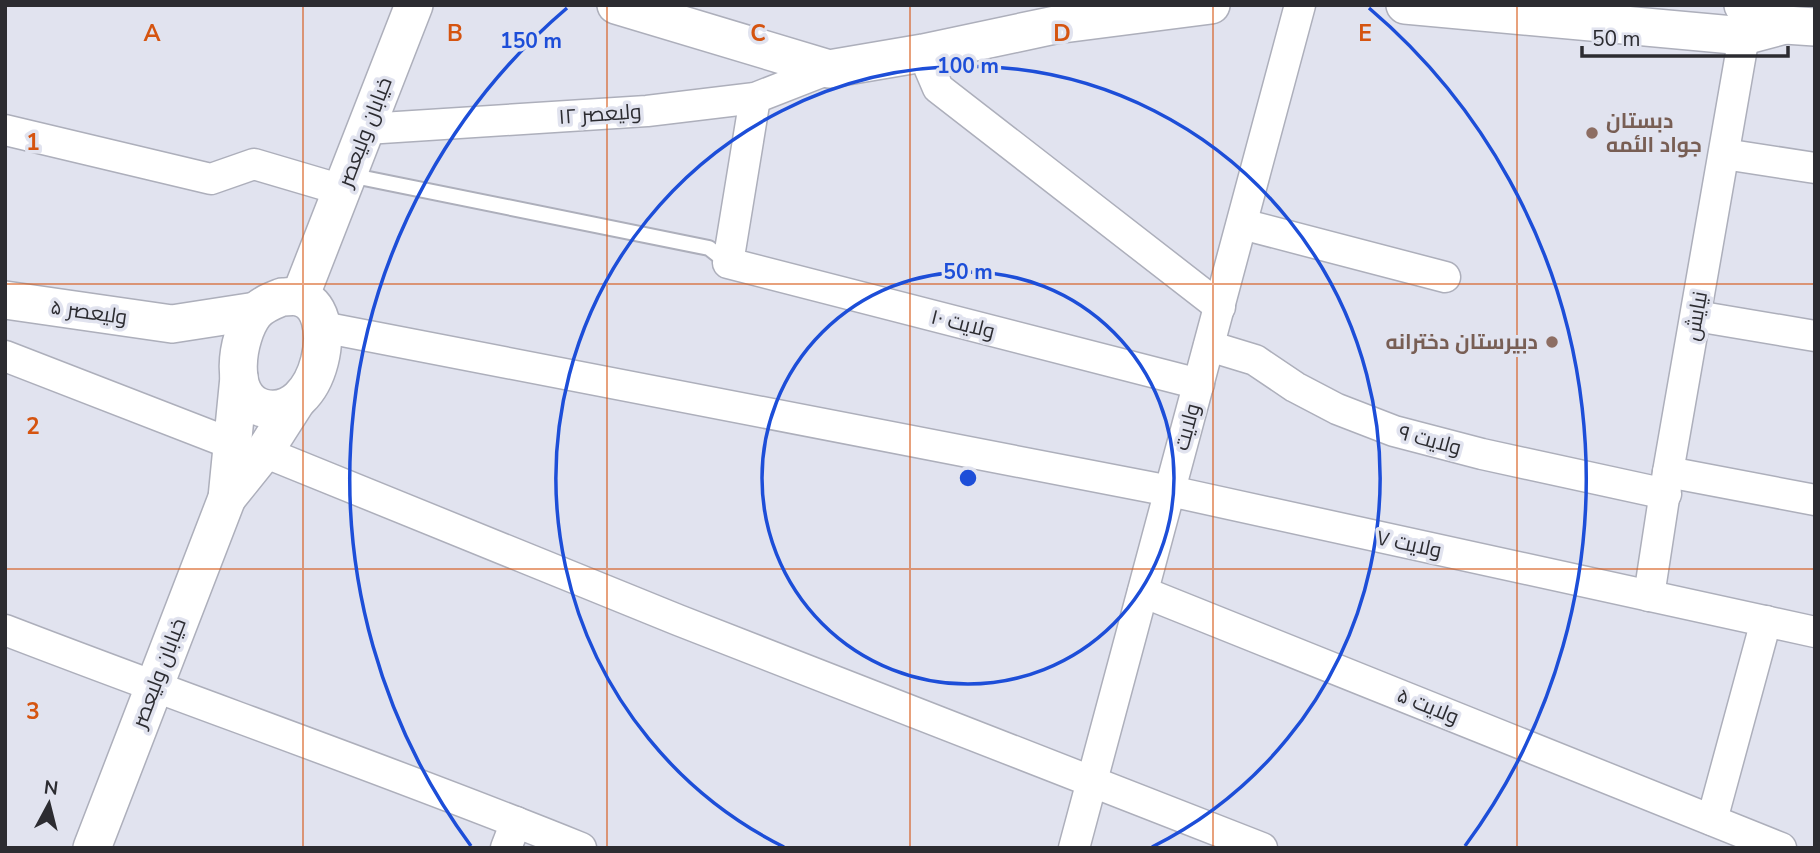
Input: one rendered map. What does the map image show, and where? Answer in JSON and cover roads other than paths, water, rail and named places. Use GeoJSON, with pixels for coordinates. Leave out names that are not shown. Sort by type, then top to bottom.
{"type":"FeatureCollection","features":[{"type":"Feature","properties":{"kind":"street","name":"خیابان ولیعصر"},"geometry":{"type":"LineString","coordinates":[[300,297],[414,5]]}},
{"type":"Feature","properties":{"kind":"street"},"geometry":{"type":"LineString","coordinates":[[616,5],[829,69],[923,53],[1049,15],[1211,5]]}},
{"type":"Feature","properties":{"kind":"street","name":"ولایت"},"geometry":{"type":"LineString","coordinates":[[1074,848],[1300,5]]}},
{"type":"Feature","properties":{"kind":"street"},"geometry":{"type":"LineString","coordinates":[[1405,5],[1743,20],[1800,26]]}},
{"type":"Feature","properties":{"kind":"street","name":"نیایش"},"geometry":{"type":"LineString","coordinates":[[1649,596],[1724,154],[1743,20]]}},
{"type":"Feature","properties":{"kind":"street"},"geometry":{"type":"LineString","coordinates":[[923,53],[938,88],[1220,307]]}},
{"type":"Feature","properties":{"kind":"street","name":"ولیعصر ۱۲"},"geometry":{"type":"LineString","coordinates":[[366,129],[647,111],[755,97],[829,69]]}},
{"type":"Feature","properties":{"kind":"street"},"geometry":{"type":"LineString","coordinates":[[728,263],[755,97]]}},
{"type":"Feature","properties":{"kind":"street"},"geometry":{"type":"LineString","coordinates":[[5,130],[211,178],[254,164],[345,183]]}},
{"type":"Feature","properties":{"kind":"street"},"geometry":{"type":"LineString","coordinates":[[1724,154],[1815,169]]}},
{"type":"Feature","properties":{"kind":"street"},"geometry":{"type":"LineString","coordinates":[[1242,223],[1445,277]]}},
{"type":"Feature","properties":{"kind":"street","name":"ولایت ۱۰"},"geometry":{"type":"LineString","coordinates":[[728,263],[1199,384]]}},
{"type":"Feature","properties":{"kind":"street"},"geometry":{"type":"LineString","coordinates":[[239,367],[242,392],[250,401],[262,408],[279,408],[296,402],[307,390],[322,356],[322,327],[310,303],[300,297],[282,297],[266,303],[248,323],[239,367],[248,448]]}},
{"type":"Feature","properties":{"kind":"street","name":"ولیعصر ۵"},"geometry":{"type":"LineString","coordinates":[[5,300],[172,324]]}},
{"type":"Feature","properties":{"kind":"street"},"geometry":{"type":"LineString","coordinates":[[172,324],[256,311]]}},
{"type":"Feature","properties":{"kind":"street"},"geometry":{"type":"LineString","coordinates":[[1696,316],[1815,336]]}},
{"type":"Feature","properties":{"kind":"street"},"geometry":{"type":"LineString","coordinates":[[172,324],[239,367]]}},
{"type":"Feature","properties":{"kind":"street","name":"ولایت ۷"},"geometry":{"type":"LineString","coordinates":[[322,327],[1170,491],[1815,632]]}},
{"type":"Feature","properties":{"kind":"street","name":"ولایت ۹"},"geometry":{"type":"LineString","coordinates":[[1209,346],[1255,360],[1295,387],[1337,409],[1394,431],[1482,454],[1667,483],[1815,500]]}},
{"type":"Feature","properties":{"kind":"street"},"geometry":{"type":"LineString","coordinates":[[5,356],[248,448],[678,620],[1262,848]]}},
{"type":"Feature","properties":{"kind":"street","name":"خیابان ولیعصر"},"geometry":{"type":"LineString","coordinates":[[92,848],[248,448],[296,402]]}},
{"type":"Feature","properties":{"kind":"street","name":"ولایت ۵"},"geometry":{"type":"LineString","coordinates":[[1143,592],[1781,848]]}},
{"type":"Feature","properties":{"kind":"street"},"geometry":{"type":"LineString","coordinates":[[1712,820],[1766,621]]}},
{"type":"Feature","properties":{"kind":"street"},"geometry":{"type":"LineString","coordinates":[[5,630],[154,687],[511,835],[581,848]]}},
{"type":"Feature","properties":{"kind":"lane"},"geometry":{"type":"LineString","coordinates":[[345,183],[709,248],[728,263]]}},
{"type":"Feature","properties":{"kind":"place","name":"دبستان جواد الئمه"},"geometry":{"type":"Point","coordinates":[1592,133]}},
{"type":"Feature","properties":{"kind":"place","name":"دبیرستان دخترانه"},"geometry":{"type":"Point","coordinates":[1552,342]}}]}
